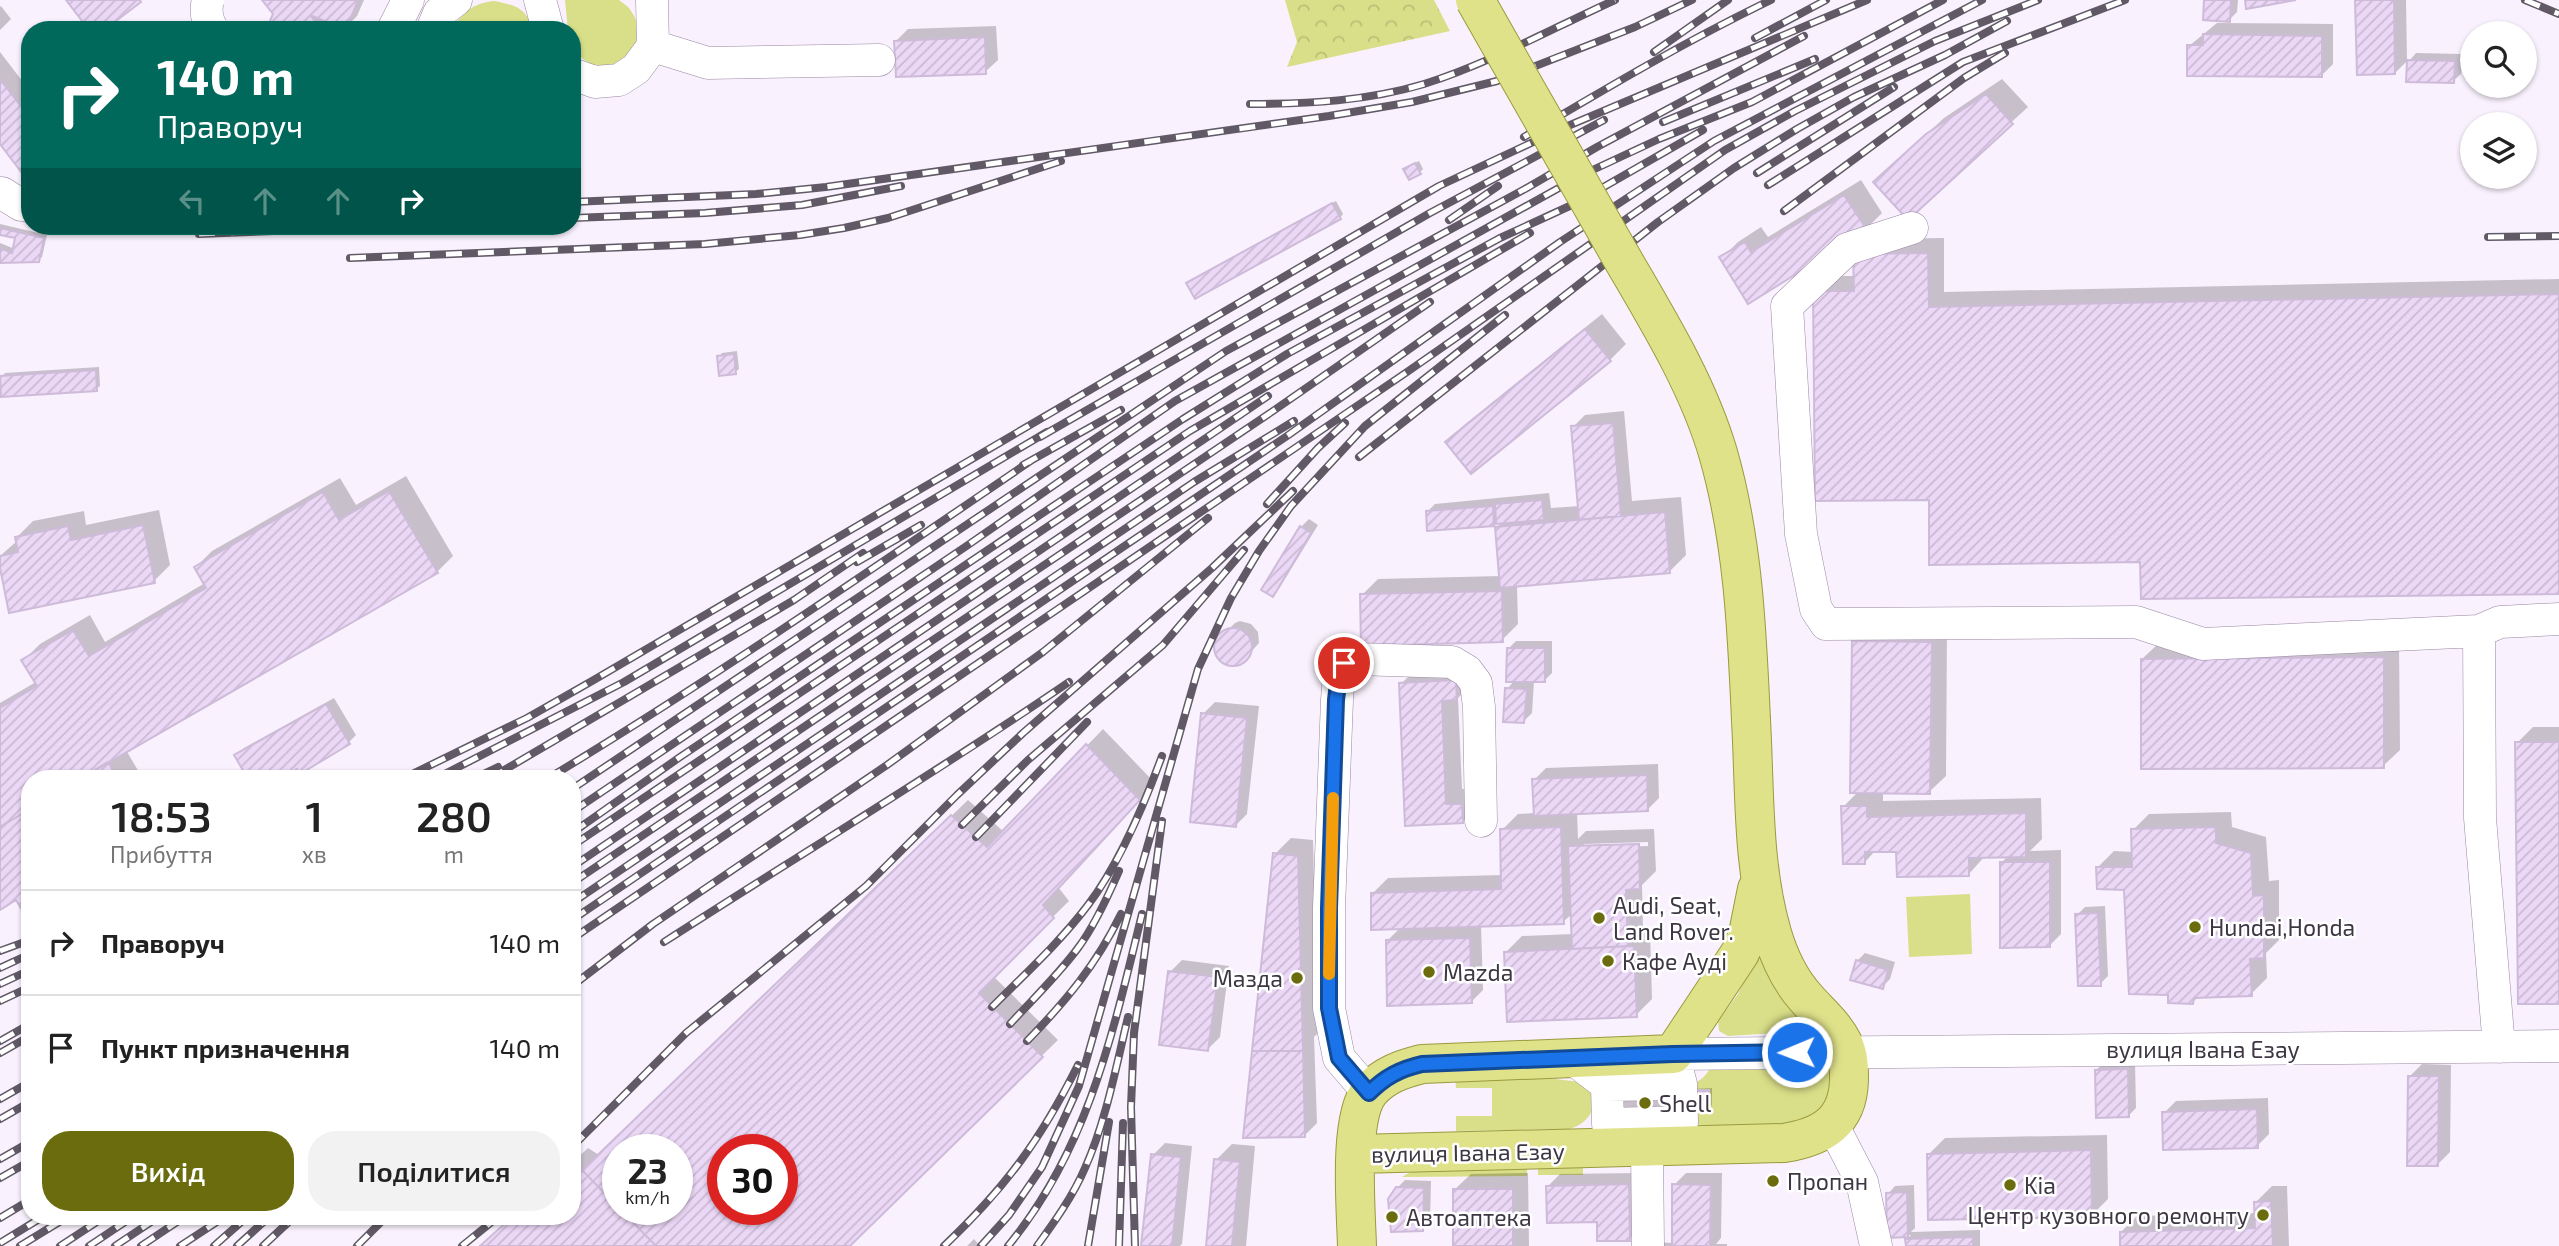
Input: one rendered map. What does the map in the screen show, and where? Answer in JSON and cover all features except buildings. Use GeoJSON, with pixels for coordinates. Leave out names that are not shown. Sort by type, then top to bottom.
{"type":"FeatureCollection","features":[{"type":"Feature","properties":{"kind":"main road"},"geometry":{"type":"LineString","coordinates":[[1475,0],[1671,344],[1702,408],[1717,450],[1737,536],[1743,582],[1759,874],[1772,934],[1790,979],[1835,1030],[1846,1051],[1849,1065],[1846,1101],[1832,1124]]}},
{"type":"Feature","properties":{"kind":"main road"},"geometry":{"type":"LineString","coordinates":[[1677,1069],[1740,953],[1751,923],[1759,874]]}},
{"type":"Feature","properties":{"kind":"main road","name":"вулиця Івана Езау"},"geometry":{"type":"LineString","coordinates":[[1677,1069],[1616,1071],[1573,1059],[1422,1064],[1402,1069],[1384,1079],[1369,1093],[1360,1111],[1356,1154],[1596,1137],[1647,1147],[1690,1134],[1784,1143],[1806,1139],[1832,1124]]}},
{"type":"Feature","properties":{"kind":"main road"},"geometry":{"type":"LineString","coordinates":[[1356,1154],[1357,1246]]}},
{"type":"Feature","properties":{"kind":"street"},"geometry":{"type":"LineString","coordinates":[[200,21],[208,0]]}},
{"type":"Feature","properties":{"kind":"street"},"geometry":{"type":"LineString","coordinates":[[208,0],[206,7],[208,21]]}},
{"type":"Feature","properties":{"kind":"street"},"geometry":{"type":"LineString","coordinates":[[398,21],[408,0]]}},
{"type":"Feature","properties":{"kind":"street"},"geometry":{"type":"LineString","coordinates":[[436,21],[439,13],[456,0]]}},
{"type":"Feature","properties":{"kind":"street"},"geometry":{"type":"LineString","coordinates":[[539,0],[545,21]]}},
{"type":"Feature","properties":{"kind":"street"},"geometry":{"type":"LineString","coordinates":[[581,77],[595,82],[619,80],[636,69],[653,46],[652,0]]}},
{"type":"Feature","properties":{"kind":"street"},"geometry":{"type":"LineString","coordinates":[[653,46],[708,63],[880,60]]}},
{"type":"Feature","properties":{"kind":"street"},"geometry":{"type":"LineString","coordinates":[[1912,228],[1847,249],[1787,306],[1801,534],[1816,609],[1826,624],[2136,622],[2203,644],[2479,631],[2500,622],[2559,619]]}},
{"type":"Feature","properties":{"kind":"street"},"geometry":{"type":"LineString","coordinates":[[2479,631],[2480,818],[2499,1047]]}},
{"type":"Feature","properties":{"kind":"street"},"geometry":{"type":"LineString","coordinates":[[1369,1093],[1339,1058],[1329,1008],[1329,908],[1336,700],[1339,675],[1344,663],[1356,659],[1452,662],[1467,671],[1476,683],[1479,707],[1481,821]]}},
{"type":"Feature","properties":{"kind":"street","name":"вулиця Івана Езау"},"geometry":{"type":"LineString","coordinates":[[1677,1069],[1846,1051],[2559,1046]]}},
{"type":"Feature","properties":{"kind":"street"},"geometry":{"type":"LineString","coordinates":[[1616,1071],[1596,1137],[1690,1134],[1677,1069]]}},
{"type":"Feature","properties":{"kind":"street"},"geometry":{"type":"LineString","coordinates":[[1832,1124],[1862,1182],[1877,1246]]}},
{"type":"Feature","properties":{"kind":"street"},"geometry":{"type":"LineString","coordinates":[[1647,1147],[1648,1246]]}},
{"type":"Feature","properties":{"kind":"green space"},"geometry":{"type":"Polygon","coordinates":[[[565,0],[619,0],[630,10],[637,24],[637,37],[633,49],[625,58],[602,67],[590,64],[581,57],[581,21],[567,21],[565,0]]]}},
{"type":"Feature","properties":{"kind":"green space"},"geometry":{"type":"Polygon","coordinates":[[[1285,0],[1434,0],[1450,31],[1287,67],[1297,42],[1285,0]]]}},
{"type":"Feature","properties":{"kind":"green space"},"geometry":{"type":"Polygon","coordinates":[[[494,1],[508,4],[519,8],[530,21],[458,21],[479,4],[494,1]]]}},
{"type":"Feature","properties":{"kind":"green space"},"geometry":{"type":"Polygon","coordinates":[[[1970,894],[1972,954],[1909,957],[1906,897],[1970,894]]]}},
{"type":"Feature","properties":{"kind":"green space"},"geometry":{"type":"Polygon","coordinates":[[[1760,949],[1811,1031],[1728,1036],[1719,1031],[1718,1021],[1738,994],[1760,949]]]}},
{"type":"Feature","properties":{"kind":"green space"},"geometry":{"type":"Polygon","coordinates":[[[1714,1062],[1831,1062],[1832,1090],[1826,1104],[1805,1123],[1722,1128],[1687,1123],[1687,1112],[1711,1111],[1710,1089],[1687,1089],[1687,1086],[1703,1077],[1714,1062]]]}},
{"type":"Feature","properties":{"kind":"green space"},"geometry":{"type":"Polygon","coordinates":[[[1506,1073],[1580,1082],[1592,1095],[1590,1115],[1578,1126],[1569,1129],[1456,1131],[1456,1116],[1492,1116],[1492,1088],[1456,1088],[1455,1074],[1506,1073]]]}},
{"type":"Feature","properties":{"kind":"green space"},"geometry":{"type":"Polygon","coordinates":[[[1538,1164],[1583,1164],[1583,1175],[1538,1175],[1538,1164]]]}},
{"type":"Feature","properties":{"kind":"green space"},"geometry":{"type":"Polygon","coordinates":[[[1527,1165],[1527,1176],[1402,1177],[1412,1171],[1527,1165]]]}},
{"type":"Feature","properties":{"kind":"railway"},"geometry":{"type":"LineString","coordinates":[[1250,104],[1338,100],[1403,90],[1449,76],[1497,56],[1615,0]]}},
{"type":"Feature","properties":{"kind":"railway"},"geometry":{"type":"LineString","coordinates":[[581,202],[756,194],[826,187],[1412,102],[1497,81],[1635,27],[1692,0]]}},
{"type":"Feature","properties":{"kind":"railway"},"geometry":{"type":"LineString","coordinates":[[1654,52],[1728,0]]}},
{"type":"Feature","properties":{"kind":"railway"},"geometry":{"type":"LineString","coordinates":[[1524,137],[1615,83],[1771,0]]}},
{"type":"Feature","properties":{"kind":"railway"},"geometry":{"type":"LineString","coordinates":[[1755,38],[1826,0]]}},
{"type":"Feature","properties":{"kind":"railway"},"geometry":{"type":"LineString","coordinates":[[420,770],[527,718],[592,681],[1439,186],[1563,128],[1867,0]]}},
{"type":"Feature","properties":{"kind":"railway"},"geometry":{"type":"LineString","coordinates":[[581,806],[968,545],[1175,401],[1584,174],[1659,139],[1752,102],[1943,0]]}},
{"type":"Feature","properties":{"kind":"railway"},"geometry":{"type":"LineString","coordinates":[[581,914],[1287,436],[1560,242],[1714,141],[1982,0]]}},
{"type":"Feature","properties":{"kind":"railway"},"geometry":{"type":"LineString","coordinates":[[581,933],[1407,372],[1725,150],[1795,111],[1935,41],[2038,0]]}},
{"type":"Feature","properties":{"kind":"railway"},"geometry":{"type":"LineString","coordinates":[[1768,185],[1963,62],[2125,0]]}},
{"type":"Feature","properties":{"kind":"railway"},"geometry":{"type":"LineString","coordinates":[[2525,0],[2559,14]]}},
{"type":"Feature","properties":{"kind":"railway"},"geometry":{"type":"LineString","coordinates":[[1359,457],[1658,222],[1734,168],[1854,97],[1945,55],[2007,21]]}},
{"type":"Feature","properties":{"kind":"railway"},"geometry":{"type":"LineString","coordinates":[[581,783],[1226,351],[1804,36]]}},
{"type":"Feature","properties":{"kind":"railway"},"geometry":{"type":"LineString","coordinates":[[1784,211],[1964,78],[2005,53]]}},
{"type":"Feature","properties":{"kind":"railway"},"geometry":{"type":"LineString","coordinates":[[1663,122],[1815,59]]}},
{"type":"Feature","properties":{"kind":"railway"},"geometry":{"type":"LineString","coordinates":[[1757,173],[1894,87]]}},
{"type":"Feature","properties":{"kind":"railway"},"geometry":{"type":"LineString","coordinates":[[1040,437],[1430,213],[1604,120]]}},
{"type":"Feature","properties":{"kind":"railway"},"geometry":{"type":"LineString","coordinates":[[581,827],[680,757],[1183,419],[1287,354],[1500,238],[1574,204],[1703,130]]}},
{"type":"Feature","properties":{"kind":"railway"},"geometry":{"type":"LineString","coordinates":[[350,258],[705,244],[800,235],[888,218],[1061,161]]}},
{"type":"Feature","properties":{"kind":"railway"},"geometry":{"type":"LineString","coordinates":[[581,218],[705,213],[802,205],[901,186]]}},
{"type":"Feature","properties":{"kind":"railway"},"geometry":{"type":"LineString","coordinates":[[1449,220],[1498,186]]}},
{"type":"Feature","properties":{"kind":"railway"},"geometry":{"type":"LineString","coordinates":[[581,840],[1190,431],[1530,233]]}},
{"type":"Feature","properties":{"kind":"railway"},"geometry":{"type":"LineString","coordinates":[[2488,237],[2559,236]]}},
{"type":"Feature","properties":{"kind":"railway"},"geometry":{"type":"LineString","coordinates":[[581,877],[1273,411],[1430,302]]}},
{"type":"Feature","properties":{"kind":"railway"},"geometry":{"type":"LineString","coordinates":[[981,1246],[1009,1215],[1042,1167],[1079,1086],[1198,669],[1231,598],[1259,551],[1291,506],[1365,426],[1505,315]]}},
{"type":"Feature","properties":{"kind":"railway"},"geometry":{"type":"LineString","coordinates":[[581,861],[1268,396]]}},
{"type":"Feature","properties":{"kind":"railway"},"geometry":{"type":"LineString","coordinates":[[1023,465],[1121,410]]}},
{"type":"Feature","properties":{"kind":"railway"},"geometry":{"type":"LineString","coordinates":[[581,897],[1194,482],[1294,421]]}},
{"type":"Feature","properties":{"kind":"railway"},"geometry":{"type":"LineString","coordinates":[[1267,504],[1318,448],[1345,423]]}},
{"type":"Feature","properties":{"kind":"railway"},"geometry":{"type":"LineString","coordinates":[[453,770],[624,682],[1047,432]]}},
{"type":"Feature","properties":{"kind":"railway"},"geometry":{"type":"LineString","coordinates":[[562,770],[731,663],[1032,460]]}},
{"type":"Feature","properties":{"kind":"railway"},"geometry":{"type":"LineString","coordinates":[[581,1138],[686,1033],[866,886],[1023,733],[1212,568],[1293,491]]}},
{"type":"Feature","properties":{"kind":"railway"},"geometry":{"type":"LineString","coordinates":[[581,979],[653,924],[887,765],[1043,652],[1208,518]]}},
{"type":"Feature","properties":{"kind":"railway"},"geometry":{"type":"LineString","coordinates":[[857,562],[921,525]]}},
{"type":"Feature","properties":{"kind":"railway"},"geometry":{"type":"LineString","coordinates":[[962,825],[1028,760],[1163,645],[1244,550]]}},
{"type":"Feature","properties":{"kind":"railway"},"geometry":{"type":"LineString","coordinates":[[504,770],[794,600],[863,553]]}},
{"type":"Feature","properties":{"kind":"railway"},"geometry":{"type":"LineString","coordinates":[[664,942],[1069,682]]}},
{"type":"Feature","properties":{"kind":"railway"},"geometry":{"type":"LineString","coordinates":[[976,837],[1087,722]]}},
{"type":"Feature","properties":{"kind":"railway"},"geometry":{"type":"LineString","coordinates":[[992,1007],[1066,932],[1100,889],[1130,833],[1162,756]]}},
{"type":"Feature","properties":{"kind":"railway"},"geometry":{"type":"LineString","coordinates":[[492,770],[498,767]]}},
{"type":"Feature","properties":{"kind":"railway"},"geometry":{"type":"LineString","coordinates":[[1135,1246],[1131,1107],[1134,1033],[1162,821]]}},
{"type":"Feature","properties":{"kind":"railway"},"geometry":{"type":"LineString","coordinates":[[1010,1024],[1078,948],[1095,921],[1119,871]]}},
{"type":"Feature","properties":{"kind":"railway"},"geometry":{"type":"LineString","coordinates":[[1027,1041],[1079,982],[1121,914]]}},
{"type":"Feature","properties":{"kind":"railway"},"geometry":{"type":"LineString","coordinates":[[1008,1246],[1036,1209],[1078,1130],[1108,1046],[1142,914]]}},
{"type":"Feature","properties":{"kind":"railway"},"geometry":{"type":"LineString","coordinates":[[0,951],[21,943]]}},
{"type":"Feature","properties":{"kind":"railway"},"geometry":{"type":"LineString","coordinates":[[0,968],[21,958]]}},
{"type":"Feature","properties":{"kind":"railway"},"geometry":{"type":"LineString","coordinates":[[0,984],[21,974]]}},
{"type":"Feature","properties":{"kind":"railway"},"geometry":{"type":"LineString","coordinates":[[0,1001],[21,991]]}},
{"type":"Feature","properties":{"kind":"railway"},"geometry":{"type":"LineString","coordinates":[[1037,1246],[1069,1198],[1092,1150],[1110,1094],[1128,1017]]}},
{"type":"Feature","properties":{"kind":"railway"},"geometry":{"type":"LineString","coordinates":[[0,1041],[21,1029]]}},
{"type":"Feature","properties":{"kind":"railway"},"geometry":{"type":"LineString","coordinates":[[0,1053],[21,1041]]}},
{"type":"Feature","properties":{"kind":"railway"},"geometry":{"type":"LineString","coordinates":[[944,1246],[966,1225],[1020,1162],[1050,1117],[1078,1065]]}},
{"type":"Feature","properties":{"kind":"railway"},"geometry":{"type":"LineString","coordinates":[[0,1099],[21,1087]]}},
{"type":"Feature","properties":{"kind":"railway"},"geometry":{"type":"LineString","coordinates":[[0,1119],[21,1107]]}},
{"type":"Feature","properties":{"kind":"railway"},"geometry":{"type":"LineString","coordinates":[[1088,1246],[1109,1122]]}},
{"type":"Feature","properties":{"kind":"railway"},"geometry":{"type":"LineString","coordinates":[[1119,1246],[1123,1123]]}},
{"type":"Feature","properties":{"kind":"railway"},"geometry":{"type":"LineString","coordinates":[[0,1159],[21,1147]]}},
{"type":"Feature","properties":{"kind":"railway"},"geometry":{"type":"LineString","coordinates":[[0,1178],[21,1166]]}},
{"type":"Feature","properties":{"kind":"railway"},"geometry":{"type":"LineString","coordinates":[[0,1218],[21,1205]]}},
{"type":"Feature","properties":{"kind":"railway"},"geometry":{"type":"LineString","coordinates":[[0,1243],[29,1225]]}},
{"type":"Feature","properties":{"kind":"railway"},"geometry":{"type":"LineString","coordinates":[[20,1246],[54,1225]]}},
{"type":"Feature","properties":{"kind":"railway"},"geometry":{"type":"LineString","coordinates":[[60,1246],[92,1225]]}},
{"type":"Feature","properties":{"kind":"railway"},"geometry":{"type":"LineString","coordinates":[[89,1246],[120,1225]]}},
{"type":"Feature","properties":{"kind":"railway"},"geometry":{"type":"LineString","coordinates":[[115,1246],[146,1225]]}},
{"type":"Feature","properties":{"kind":"railway"},"geometry":{"type":"LineString","coordinates":[[141,1246],[172,1225]]}},
{"type":"Feature","properties":{"kind":"railway"},"geometry":{"type":"LineString","coordinates":[[180,1246],[212,1225]]}},
{"type":"Feature","properties":{"kind":"railway"},"geometry":{"type":"LineString","coordinates":[[214,1246],[238,1225]]}},
{"type":"Feature","properties":{"kind":"railway"},"geometry":{"type":"LineString","coordinates":[[237,1246],[260,1225]]}},
{"type":"Feature","properties":{"kind":"railway"},"geometry":{"type":"LineString","coordinates":[[263,1246],[285,1225]]}},
{"type":"Feature","properties":{"kind":"railway"},"geometry":{"type":"LineString","coordinates":[[357,1246],[378,1225]]}},
{"type":"Feature","properties":{"kind":"railway"},"geometry":{"type":"LineString","coordinates":[[462,1246],[488,1225]]}},
{"type":"Feature","properties":{"kind":"slow traffic"},"geometry":{"type":"LineString","coordinates":[[1329,974],[1333,798]]}},
{"type":"Feature","properties":{"kind":"place","name":"Audi, Seat, Land Rover."},"geometry":{"type":"Point","coordinates":[1599,918]}},
{"type":"Feature","properties":{"kind":"place","name":"Hundai,Honda"},"geometry":{"type":"Point","coordinates":[2195,927]}},
{"type":"Feature","properties":{"kind":"place","name":"Кафе Ауді"},"geometry":{"type":"Point","coordinates":[1608,961]}},
{"type":"Feature","properties":{"kind":"place","name":"Mazda"},"geometry":{"type":"Point","coordinates":[1429,972]}},
{"type":"Feature","properties":{"kind":"place","name":"Мазда"},"geometry":{"type":"Point","coordinates":[1297,978]}},
{"type":"Feature","properties":{"kind":"place","name":"Shell"},"geometry":{"type":"Point","coordinates":[1645,1103]}},
{"type":"Feature","properties":{"kind":"place","name":"Пропан"},"geometry":{"type":"Point","coordinates":[1773,1181]}},
{"type":"Feature","properties":{"kind":"place","name":"Kia"},"geometry":{"type":"Point","coordinates":[2010,1185]}},
{"type":"Feature","properties":{"kind":"place","name":"Центр кузовного ремонту"},"geometry":{"type":"Point","coordinates":[2263,1215]}},
{"type":"Feature","properties":{"kind":"place","name":"Автоаптека"},"geometry":{"type":"Point","coordinates":[1392,1217]}},
{"type":"Feature","properties":{"kind":"route"},"geometry":{"type":"LineString","coordinates":[[1344,663],[1339,675],[1336,700],[1329,908],[1329,1008],[1339,1058],[1369,1093],[1384,1079],[1402,1069],[1422,1064],[1797,1052]]}}]}
